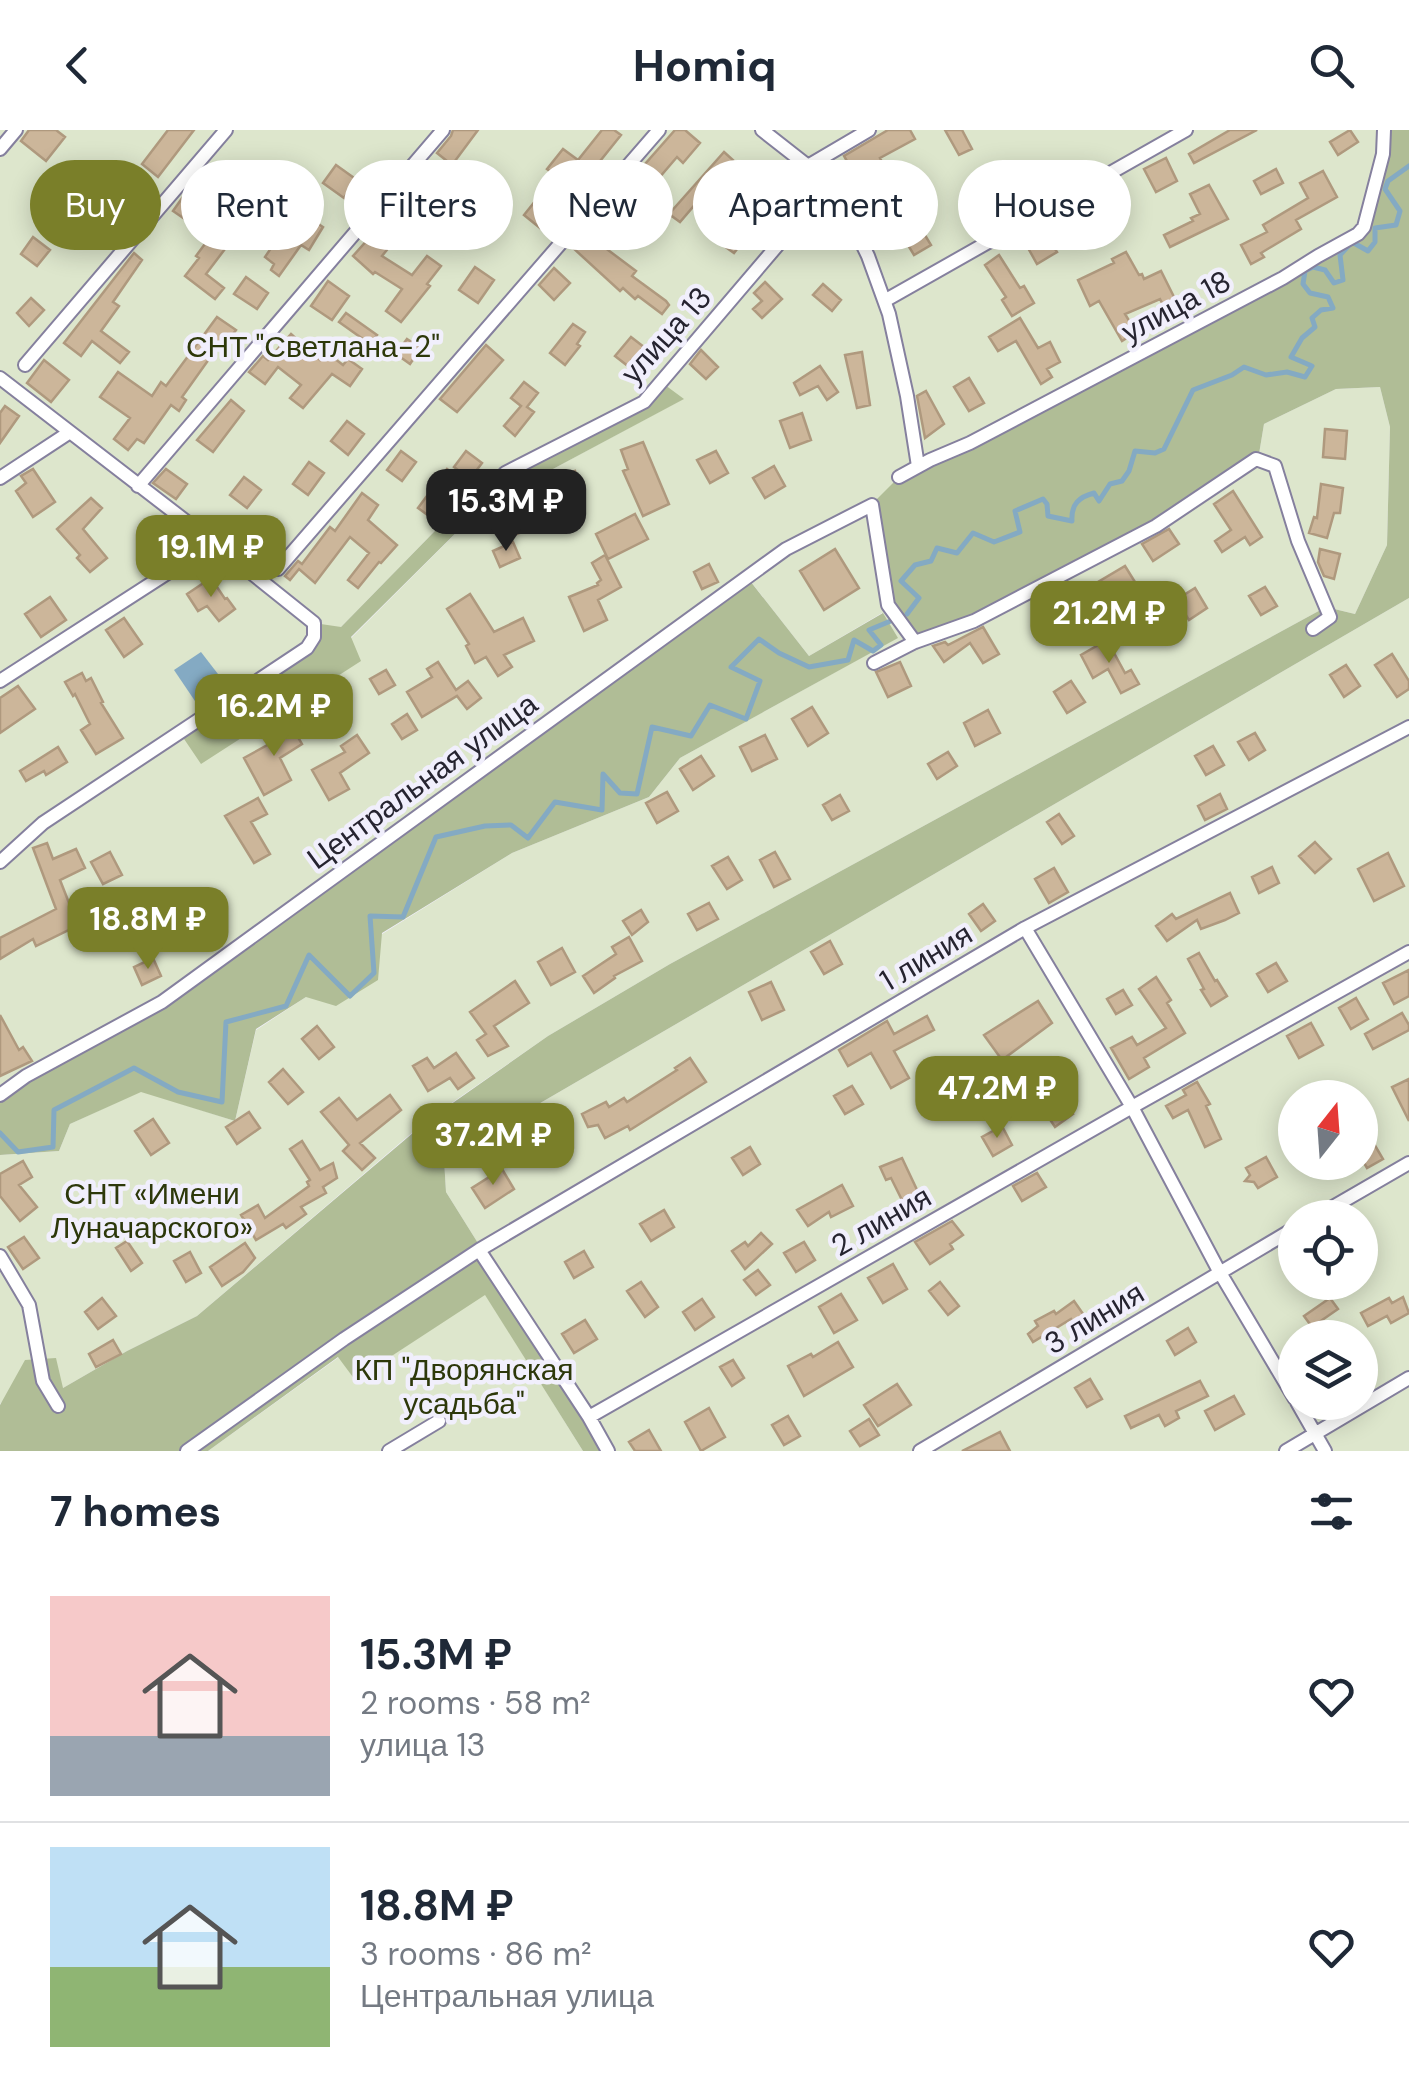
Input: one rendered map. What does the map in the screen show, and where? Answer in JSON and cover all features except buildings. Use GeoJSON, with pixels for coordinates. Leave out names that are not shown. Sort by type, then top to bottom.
{"type":"FeatureCollection","features":[{"type":"Feature","properties":{"kind":"street"},"geometry":{"type":"LineString","coordinates":[[0,149],[16,130]]}},
{"type":"Feature","properties":{"kind":"street"},"geometry":{"type":"LineString","coordinates":[[25,365],[226,130]]}},
{"type":"Feature","properties":{"kind":"street"},"geometry":{"type":"LineString","coordinates":[[138,486],[442,130]]}},
{"type":"Feature","properties":{"kind":"street"},"geometry":{"type":"LineString","coordinates":[[278,569],[659,130]]}},
{"type":"Feature","properties":{"kind":"street"},"geometry":{"type":"LineString","coordinates":[[762,130],[800,160]]}},
{"type":"Feature","properties":{"kind":"street"},"geometry":{"type":"LineString","coordinates":[[818,160],[870,130]]}},
{"type":"Feature","properties":{"kind":"street"},"geometry":{"type":"LineString","coordinates":[[886,300],[1186,130]]}},
{"type":"Feature","properties":{"kind":"street","name":"улица 18"},"geometry":{"type":"LineString","coordinates":[[899,477],[1129,360],[1358,234],[1364,227],[1384,130]]}},
{"type":"Feature","properties":{"kind":"street","name":"улица 13"},"geometry":{"type":"LineString","coordinates":[[505,473],[644,402],[773,250]]}},
{"type":"Feature","properties":{"kind":"street"},"geometry":{"type":"LineString","coordinates":[[864,250],[886,300],[908,396],[918,466]]}},
{"type":"Feature","properties":{"kind":"street"},"geometry":{"type":"LineString","coordinates":[[0,378],[314,623],[314,637],[306,648],[43,824],[0,862]]}},
{"type":"Feature","properties":{"kind":"street"},"geometry":{"type":"LineString","coordinates":[[0,478],[70,432]]}},
{"type":"Feature","properties":{"kind":"street"},"geometry":{"type":"LineString","coordinates":[[874,663],[916,642],[974,621],[1156,526],[1256,460],[1276,466],[1298,541],[1330,617],[1313,629]]}},
{"type":"Feature","properties":{"kind":"street","name":"Центральная улица"},"geometry":{"type":"LineString","coordinates":[[0,1095],[26,1076],[162,1002],[786,549],[872,505],[888,605],[916,642]]}},
{"type":"Feature","properties":{"kind":"street"},"geometry":{"type":"LineString","coordinates":[[0,681],[214,543]]}},
{"type":"Feature","properties":{"kind":"street","name":"1 линия"},"geometry":{"type":"LineString","coordinates":[[187,1451],[344,1339],[480,1250],[1025,928],[1409,727]]}},
{"type":"Feature","properties":{"kind":"street"},"geometry":{"type":"LineString","coordinates":[[1025,928],[1132,1107],[1219,1272],[1278,1371]]}},
{"type":"Feature","properties":{"kind":"street","name":"2 линия"},"geometry":{"type":"LineString","coordinates":[[589,1417],[1409,952]]}},
{"type":"Feature","properties":{"kind":"street"},"geometry":{"type":"LineString","coordinates":[[1345,1200],[1409,1163]]}},
{"type":"Feature","properties":{"kind":"street","name":"3 линия"},"geometry":{"type":"LineString","coordinates":[[920,1451],[1278,1238]]}},
{"type":"Feature","properties":{"kind":"street"},"geometry":{"type":"LineString","coordinates":[[480,1250],[608,1451]]}},
{"type":"Feature","properties":{"kind":"street"},"geometry":{"type":"LineString","coordinates":[[0,1256],[29,1305],[42,1381],[58,1406]]}},
{"type":"Feature","properties":{"kind":"street"},"geometry":{"type":"LineString","coordinates":[[1286,1451],[1409,1378]]}},
{"type":"Feature","properties":{"kind":"street"},"geometry":{"type":"LineString","coordinates":[[1308,1420],[1325,1451]]}},
{"type":"Feature","properties":{"kind":"street"},"geometry":{"type":"LineString","coordinates":[[389,1451],[439,1422]]}},
{"type":"Feature","properties":{"kind":"green space"},"geometry":{"type":"Polygon","coordinates":[[[0,130],[1384,130],[1364,227],[970,443],[888,605],[1258,460],[1264,424],[1336,389],[1380,387],[1390,427],[1387,545],[1355,614],[1326,607],[670,964],[548,1036],[427,1120],[197,1316],[63,1388],[5,1399],[0,1404],[0,1155],[59,1151],[70,1124],[141,1091],[235,1121],[256,1030],[306,997],[382,934],[512,853],[649,797],[680,758],[897,638],[882,613],[809,656],[748,578],[162,1002],[0,1095],[0,130]],[[683,399],[644,402],[473,492],[341,627],[307,648],[351,638],[482,507],[683,399]]]}},
{"type":"Feature","properties":{"kind":"green space"},"geometry":{"type":"Polygon","coordinates":[[[1384,130],[1409,130],[1409,598],[444,1159],[446,1192],[608,1451],[583,1451],[485,1295],[355,1380],[338,1357],[208,1451],[0,1451],[0,1405],[25,1360],[56,1358],[63,1388],[197,1316],[427,1121],[548,1036],[670,964],[1326,607],[1355,614],[1387,545],[1390,427],[1380,387],[1336,389],[1264,424],[1258,460],[1156,526],[974,621],[913,639],[888,605],[870,506],[895,481],[1358,234],[1384,130]]]}},
{"type":"Feature","properties":{"kind":"green space"},"geometry":{"type":"Polygon","coordinates":[[[661,382],[684,399],[482,507],[351,637],[361,661],[201,764],[180,733],[306,648],[314,623],[341,627],[473,492],[644,402],[661,382]]]}},
{"type":"Feature","properties":{"kind":"green space"},"geometry":{"type":"Polygon","coordinates":[[[747,577],[809,656],[883,613],[898,638],[680,758],[649,797],[512,853],[382,933],[378,980],[336,1006],[306,997],[256,1029],[235,1121],[141,1092],[70,1124],[59,1151],[0,1155],[0,1095],[162,1002],[747,577]]]}},
{"type":"Feature","properties":{"kind":"green space"},"geometry":{"type":"Polygon","coordinates":[[[1409,598],[1409,1451],[608,1451],[446,1192],[444,1159],[1409,598]]]}},
{"type":"Feature","properties":{"kind":"green space","name":"КП \"Дворянская усадьба\""},"geometry":{"type":"Polygon","coordinates":[[[485,1294],[583,1451],[208,1451],[339,1357],[355,1380],[485,1294]]]}},
{"type":"Feature","properties":{"kind":"water"},"geometry":{"type":"Polygon","coordinates":[[[201,652],[228,687],[199,707],[174,670],[201,652]]]}},
{"type":"Feature","properties":{"kind":"waterway"},"geometry":{"type":"LineString","coordinates":[[907,614],[919,598],[901,581],[915,565],[931,561],[937,548],[957,553],[973,533],[994,542],[1020,532],[1015,511],[1043,499],[1048,516],[1072,521],[1080,499],[1094,493],[1099,501],[1110,484],[1122,481],[1135,451],[1155,453],[1164,449],[1193,390],[1244,367],[1266,375],[1287,372],[1305,377],[1312,366],[1291,357],[1302,338],[1315,327],[1312,318],[1321,310],[1333,308],[1328,297],[1310,293],[1303,284],[1305,271],[1313,267],[1325,270],[1334,283],[1343,280],[1340,255],[1352,242],[1368,251],[1375,242],[1375,228],[1396,225],[1400,211],[1385,189],[1388,181],[1409,166]]}},
{"type":"Feature","properties":{"kind":"waterway"},"geometry":{"type":"LineString","coordinates":[[0,1133],[18,1152],[53,1147],[54,1110],[134,1068],[178,1092],[222,1102],[226,1022],[286,1006],[309,955],[350,996],[374,973],[370,916],[403,917],[436,837],[485,826],[511,825],[528,838],[555,802],[602,810],[603,774],[620,793],[637,794],[652,727],[691,736],[710,705],[746,719],[760,681],[731,667],[759,639],[809,667],[848,660],[854,640],[873,651],[881,645],[869,630],[893,620]]}},
{"type":"Feature","properties":{"kind":"park label","name":"СНТ \"Светлана-2\""},"geometry":{"type":"Point","coordinates":[313,346]}},
{"type":"Feature","properties":{"kind":"park label","name":"СНТ «Имени Луначарского»"},"geometry":{"type":"Point","coordinates":[152,1210]}}]}
